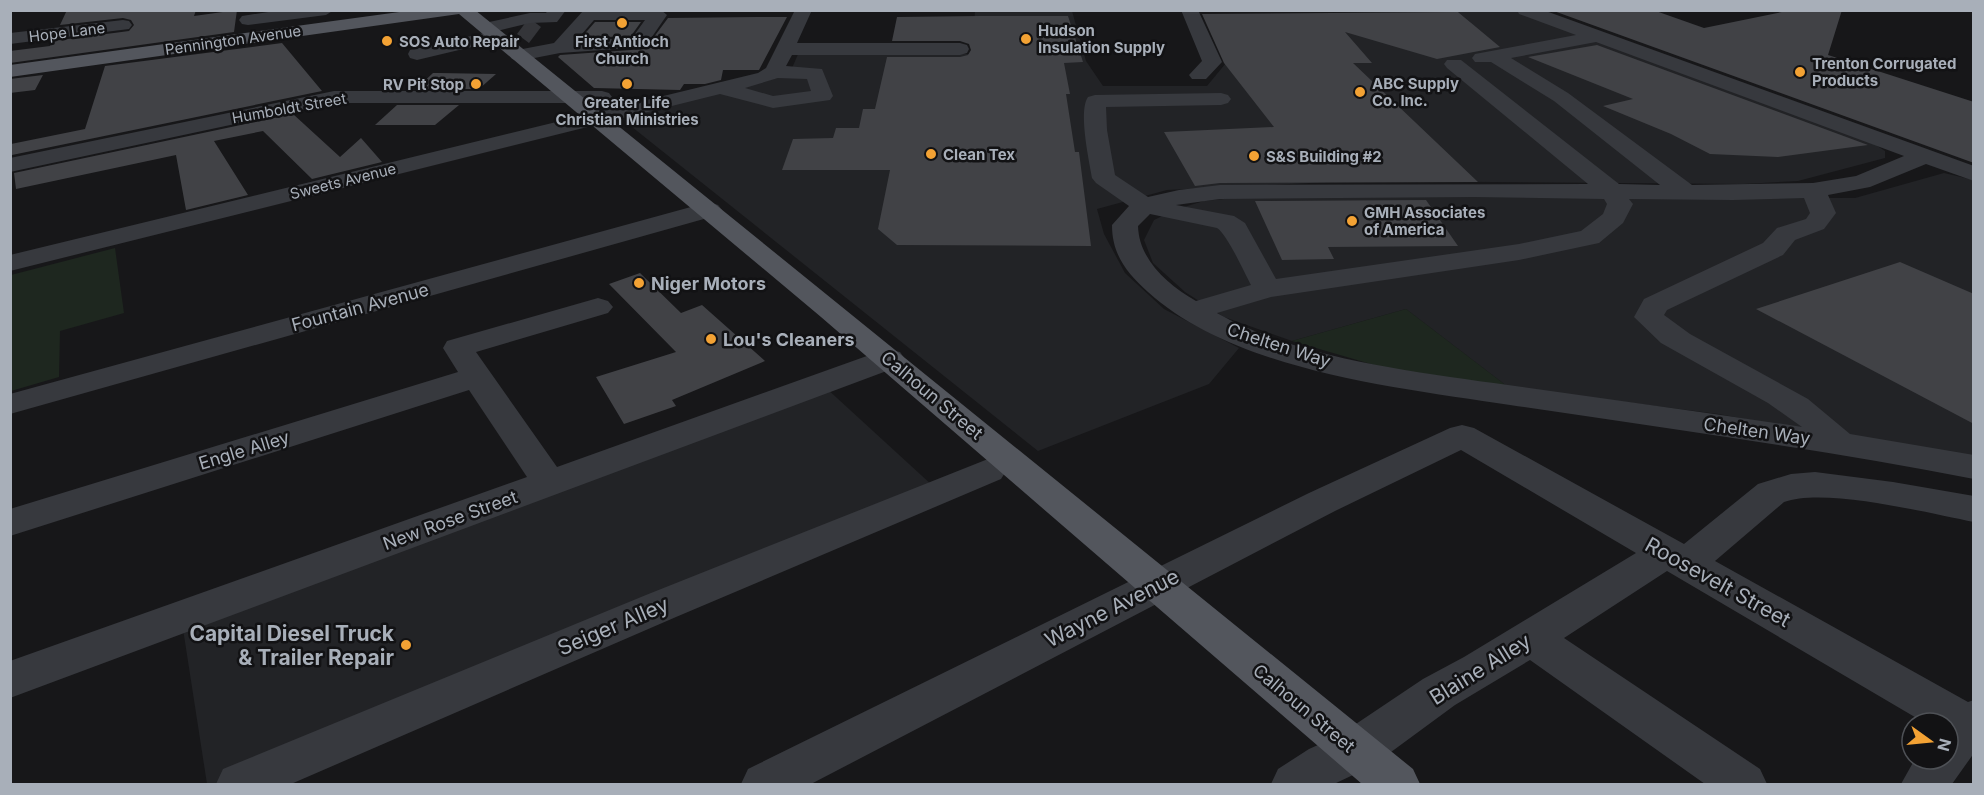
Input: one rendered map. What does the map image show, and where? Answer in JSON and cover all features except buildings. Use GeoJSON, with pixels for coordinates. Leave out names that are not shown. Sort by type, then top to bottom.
{"type":"FeatureCollection","features":[{"type":"Feature","properties":{"kind":"main road","name":"Pennington Avenue"},"geometry":{"type":"LineString","coordinates":[[10,71],[456,10]]}},
{"type":"Feature","properties":{"kind":"main road","name":"Calhoun Street"},"geometry":{"type":"LineString","coordinates":[[464,10],[525,34],[572,98],[889,359],[1396,784]]}},
{"type":"Feature","properties":{"kind":"street"},"geometry":{"type":"LineString","coordinates":[[242,38],[243,23],[256,15],[326,10]]}},
{"type":"Feature","properties":{"kind":"street"},"geometry":{"type":"LineString","coordinates":[[417,54],[525,34],[551,18],[558,10]]}},
{"type":"Feature","properties":{"kind":"street"},"geometry":{"type":"LineString","coordinates":[[774,72],[804,10]]}},
{"type":"Feature","properties":{"kind":"street"},"geometry":{"type":"LineString","coordinates":[[1189,10],[1212,62],[1199,75]]}},
{"type":"Feature","properties":{"kind":"street"},"geometry":{"type":"LineString","coordinates":[[1525,10],[1974,174]]}},
{"type":"Feature","properties":{"kind":"street"},"geometry":{"type":"LineString","coordinates":[[112,57],[124,18]]}},
{"type":"Feature","properties":{"kind":"street","name":"Hope Lane"},"geometry":{"type":"LineString","coordinates":[[10,39],[124,18]]}},
{"type":"Feature","properties":{"kind":"street"},"geometry":{"type":"LineString","coordinates":[[525,34],[560,47]]}},
{"type":"Feature","properties":{"kind":"street"},"geometry":{"type":"LineString","coordinates":[[525,34],[592,59],[622,59]]}},
{"type":"Feature","properties":{"kind":"street"},"geometry":{"type":"LineString","coordinates":[[1193,311],[1268,289],[1519,252],[1590,237],[1614,218],[1620,204],[1612,191],[1454,64],[1595,37]]}},
{"type":"Feature","properties":{"kind":"street"},"geometry":{"type":"LineString","coordinates":[[785,49],[960,49]]}},
{"type":"Feature","properties":{"kind":"street"},"geometry":{"type":"LineString","coordinates":[[1494,56],[1561,97],[1685,192]]}},
{"type":"Feature","properties":{"kind":"street"},"geometry":{"type":"LineString","coordinates":[[676,99],[774,72],[815,73],[823,96],[772,102],[719,88]]}},
{"type":"Feature","properties":{"kind":"street","name":"Humboldt Street"},"geometry":{"type":"LineString","coordinates":[[10,165],[334,98],[676,99]]}},
{"type":"Feature","properties":{"kind":"street","name":"Sweets Avenue"},"geometry":{"type":"LineString","coordinates":[[10,263],[676,99]]}},
{"type":"Feature","properties":{"kind":"street"},"geometry":{"type":"LineString","coordinates":[[1221,99],[1095,101],[1096,130],[1104,178],[1144,205],[1185,215],[1225,221],[1236,229],[1245,251],[1268,289]]}},
{"type":"Feature","properties":{"kind":"street"},"geometry":{"type":"LineString","coordinates":[[1144,205],[1179,197],[1220,192],[1813,190],[1861,182],[1926,156]]}},
{"type":"Feature","properties":{"kind":"street"},"geometry":{"type":"LineString","coordinates":[[1813,190],[1823,213],[1815,224],[1786,234],[1773,249],[1654,305],[1648,317],[1665,334],[1777,394],[1824,426],[1839,443]]}},
{"type":"Feature","properties":{"kind":"street","name":"Chelten Way"},"geometry":{"type":"LineString","coordinates":[[1144,205],[1125,225],[1129,253],[1156,286],[1193,311],[1233,332],[1359,371],[1839,443],[1974,467]]}},
{"type":"Feature","properties":{"kind":"street","name":"Fountain Avenue"},"geometry":{"type":"LineString","coordinates":[[10,404],[709,210]]}},
{"type":"Feature","properties":{"kind":"street"},"geometry":{"type":"LineString","coordinates":[[550,484],[458,348],[598,307]]}},
{"type":"Feature","properties":{"kind":"street","name":"New Rose Street"},"geometry":{"type":"LineString","coordinates":[[10,680],[889,359]]}},
{"type":"Feature","properties":{"kind":"street","name":"Engle Alley"},"geometry":{"type":"LineString","coordinates":[[10,523],[477,377]]}},
{"type":"Feature","properties":{"kind":"street","name":"Wayne Avenue"},"geometry":{"type":"LineString","coordinates":[[765,784],[1322,502],[1462,436]]}},
{"type":"Feature","properties":{"kind":"street","name":"Roosevelt Street"},"geometry":{"type":"LineString","coordinates":[[1462,436],[1676,559],[1961,736]]}},
{"type":"Feature","properties":{"kind":"street","name":"Seiger Alley"},"geometry":{"type":"LineString","coordinates":[[240,784],[650,610],[988,471]]}},
{"type":"Feature","properties":{"kind":"street","name":"Blaine Alley"},"geometry":{"type":"LineString","coordinates":[[1295,784],[1326,764],[1355,751],[1439,692],[1530,638],[1676,559],[1771,493],[1791,486],[1815,484],[1893,494],[1974,509]]}},
{"type":"Feature","properties":{"kind":"street"},"geometry":{"type":"LineString","coordinates":[[1530,638],[1743,784]]}},
{"type":"Feature","properties":{"kind":"street"},"geometry":{"type":"LineString","coordinates":[[1925,784],[1961,736]]}},
{"type":"Feature","properties":{"kind":"shaded area"},"geometry":{"type":"Polygon","coordinates":[[[1517,10],[1873,143],[1885,151],[1885,158],[1798,181],[1743,184],[1349,181],[1167,190],[1097,209],[1104,234],[1125,273],[1164,309],[1239,348],[1209,384],[1038,451],[622,119],[789,75],[799,52],[972,54],[975,11],[1072,11],[1086,61],[1103,86],[1207,86],[1226,63],[1318,25],[1471,23],[1457,11],[1517,10]]]}},
{"type":"Feature","properties":{"kind":"shaded area"},"geometry":{"type":"Polygon","coordinates":[[[1944,173],[1974,180],[1973,459],[1718,414],[1508,387],[1406,309],[1292,341],[1224,317],[1185,292],[1153,263],[1144,240],[1154,220],[1177,209],[1204,201],[1253,196],[1855,198],[1944,173]]]}},
{"type":"Feature","properties":{"kind":"shaded area"},"geometry":{"type":"Polygon","coordinates":[[[115,248],[124,313],[60,331],[59,377],[11,391],[11,275],[115,248]]]}},
{"type":"Feature","properties":{"kind":"shaded area"},"geometry":{"type":"Polygon","coordinates":[[[1406,309],[1508,387],[1381,367],[1292,341],[1406,309]]]}},
{"type":"Feature","properties":{"kind":"shaded area"},"geometry":{"type":"Polygon","coordinates":[[[825,387],[945,497],[261,784],[207,784],[183,629],[825,387]]]}},
{"type":"Feature","properties":{"kind":"tunnel"},"geometry":{"type":"LineString","coordinates":[[523,26],[535,35]]}},
{"type":"Feature","properties":{"kind":"place","name":"First Antioch Church"},"geometry":{"type":"Point","coordinates":[622,23]}},
{"type":"Feature","properties":{"kind":"place","name":"Hudson Insulation Supply"},"geometry":{"type":"Point","coordinates":[1026,39]}},
{"type":"Feature","properties":{"kind":"place","name":"SOS Auto Repair"},"geometry":{"type":"Point","coordinates":[387,41]}},
{"type":"Feature","properties":{"kind":"place","name":"Trenton Corrugated Products"},"geometry":{"type":"Point","coordinates":[1800,72]}},
{"type":"Feature","properties":{"kind":"place","name":"RV Pit Stop"},"geometry":{"type":"Point","coordinates":[476,84]}},
{"type":"Feature","properties":{"kind":"place","name":"Greater Life Christian Ministries"},"geometry":{"type":"Point","coordinates":[627,84]}},
{"type":"Feature","properties":{"kind":"place","name":"ABC Supply Co. Inc."},"geometry":{"type":"Point","coordinates":[1360,92]}},
{"type":"Feature","properties":{"kind":"place","name":"Clean Tex"},"geometry":{"type":"Point","coordinates":[931,154]}},
{"type":"Feature","properties":{"kind":"place","name":"S&S Building #2"},"geometry":{"type":"Point","coordinates":[1254,156]}},
{"type":"Feature","properties":{"kind":"place","name":"GMH Associates of America"},"geometry":{"type":"Point","coordinates":[1352,221]}},
{"type":"Feature","properties":{"kind":"place","name":"Niger Motors"},"geometry":{"type":"Point","coordinates":[639,283]}},
{"type":"Feature","properties":{"kind":"place","name":"Lou's Cleaners"},"geometry":{"type":"Point","coordinates":[711,339]}},
{"type":"Feature","properties":{"kind":"place","name":"Capital Diesel Truck & Trailer Repair"},"geometry":{"type":"Point","coordinates":[406,645]}}]}
